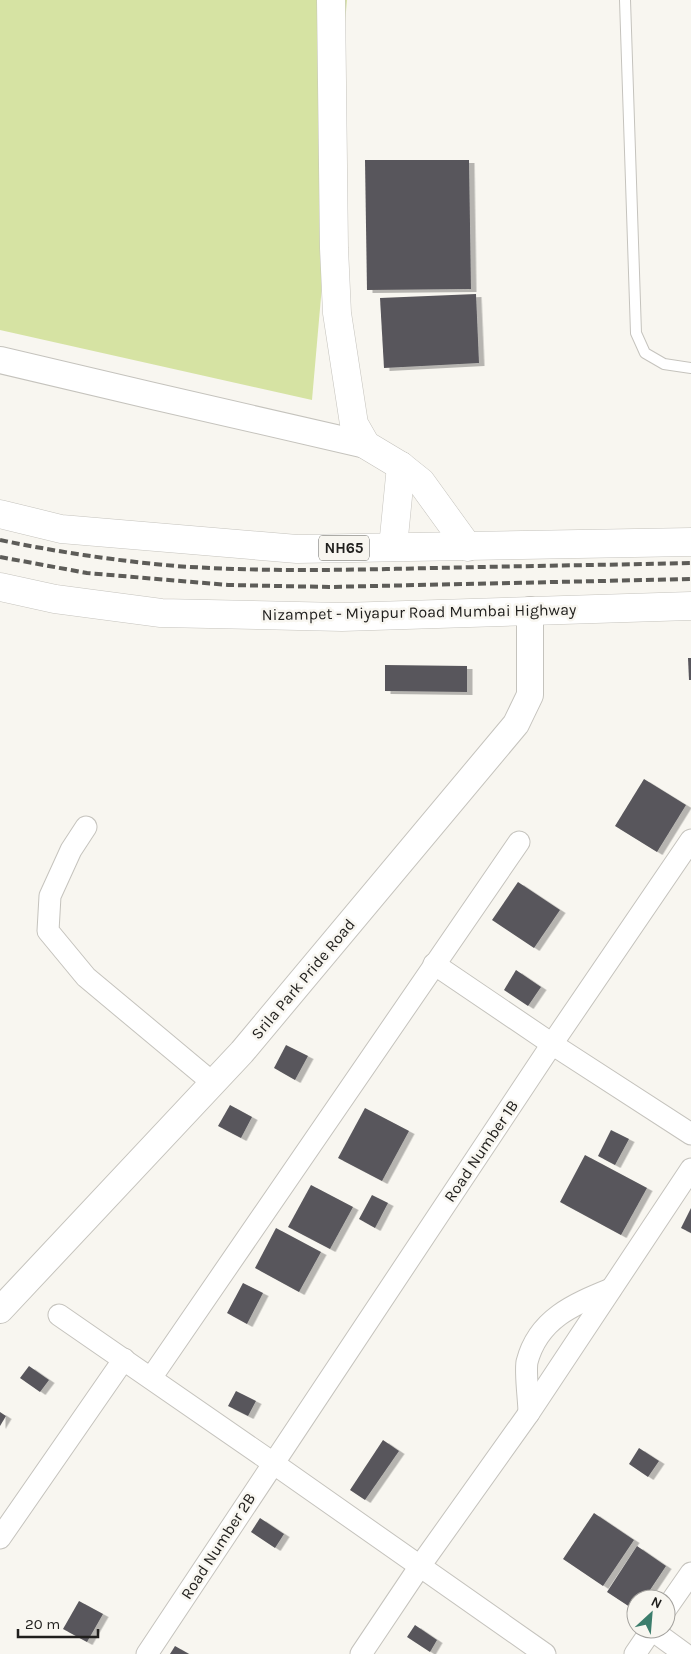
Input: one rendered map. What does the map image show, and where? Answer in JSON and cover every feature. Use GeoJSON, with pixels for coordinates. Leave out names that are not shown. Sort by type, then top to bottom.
{"type":"FeatureCollection","features":[{"type":"Feature","properties":{"kind":"main road"},"geometry":{"type":"LineString","coordinates":[[331,0],[334,248],[337,312],[354,424],[366,445],[401,466],[420,482],[468,546]]}},
{"type":"Feature","properties":{"kind":"main road"},"geometry":{"type":"LineString","coordinates":[[394,547],[401,466]]}},
{"type":"Feature","properties":{"kind":"main road","name":"NH65"},"geometry":{"type":"LineString","coordinates":[[0,514],[61,529],[297,549],[691,542]]}},
{"type":"Feature","properties":{"kind":"main road","name":"Nizampet - Miyapur Road Mumbai Highway"},"geometry":{"type":"LineString","coordinates":[[0,587],[54,599],[161,613],[342,617],[691,606]]}},
{"type":"Feature","properties":{"kind":"street"},"geometry":{"type":"LineString","coordinates":[[0,360],[366,445]]}},
{"type":"Feature","properties":{"kind":"street","name":"Srila Park Pride Road"},"geometry":{"type":"LineString","coordinates":[[0,1310],[242,1052],[516,724],[530,695],[530,610]]}},
{"type":"Feature","properties":{"kind":"street"},"geometry":{"type":"LineString","coordinates":[[86,827],[71,850],[50,896],[48,931],[86,977],[213,1083]]}},
{"type":"Feature","properties":{"kind":"street","name":"Road Number 1B"},"geometry":{"type":"LineString","coordinates":[[273,1463],[552,1044],[691,840]]}},
{"type":"Feature","properties":{"kind":"street"},"geometry":{"type":"LineString","coordinates":[[151,1378],[519,842]]}},
{"type":"Feature","properties":{"kind":"street"},"geometry":{"type":"LineString","coordinates":[[434,964],[552,1044],[691,1134]]}},
{"type":"Feature","properties":{"kind":"street"},"geometry":{"type":"LineString","coordinates":[[361,1654],[420,1566],[529,1413],[691,1169]]}},
{"type":"Feature","properties":{"kind":"street"},"geometry":{"type":"LineString","coordinates":[[529,1413],[527,1364],[536,1337],[555,1317],[586,1299],[611,1288]]}},
{"type":"Feature","properties":{"kind":"street"},"geometry":{"type":"LineString","coordinates":[[59,1315],[545,1654]]}},
{"type":"Feature","properties":{"kind":"street"},"geometry":{"type":"LineString","coordinates":[[0,1538],[124,1359]]}},
{"type":"Feature","properties":{"kind":"street","name":"Road Number 2B"},"geometry":{"type":"LineString","coordinates":[[146,1654],[273,1463]]}},
{"type":"Feature","properties":{"kind":"street"},"geometry":{"type":"LineString","coordinates":[[676,1595],[691,1573]]}},
{"type":"Feature","properties":{"kind":"street"},"geometry":{"type":"LineString","coordinates":[[635,1654],[645,1639]]}},
{"type":"Feature","properties":{"kind":"street"},"geometry":{"type":"LineString","coordinates":[[665,1639],[685,1654]]}},
{"type":"Feature","properties":{"kind":"lane"},"geometry":{"type":"LineString","coordinates":[[625,0],[636,333],[645,353],[664,364],[691,368]]}},
{"type":"Feature","properties":{"kind":"green space"},"geometry":{"type":"Polygon","coordinates":[[[0,0],[347,0],[312,400],[0,330],[0,0]]]}},
{"type":"Feature","properties":{"kind":"building"},"geometry":{"type":"Polygon","coordinates":[[[365,160],[469,160],[471,289],[367,290],[365,160]]]}},
{"type":"Feature","properties":{"kind":"building"},"geometry":{"type":"Polygon","coordinates":[[[476,294],[479,363],[384,368],[380,298],[476,294]]]}},
{"type":"Feature","properties":{"kind":"building"},"geometry":{"type":"Polygon","coordinates":[[[688,658],[691,658],[691,680],[689,680],[688,658]]]}},
{"type":"Feature","properties":{"kind":"building"},"geometry":{"type":"Polygon","coordinates":[[[385,665],[467,666],[467,692],[385,691],[385,665]]]}},
{"type":"Feature","properties":{"kind":"building"},"geometry":{"type":"Polygon","coordinates":[[[644,779],[686,805],[657,852],[615,826],[644,779]]]}},
{"type":"Feature","properties":{"kind":"building"},"geometry":{"type":"Polygon","coordinates":[[[518,882],[560,910],[534,948],[492,920],[518,882]]]}},
{"type":"Feature","properties":{"kind":"building"},"geometry":{"type":"Polygon","coordinates":[[[516,970],[541,987],[528,1006],[504,990],[516,970]]]}},
{"type":"Feature","properties":{"kind":"building"},"geometry":{"type":"Polygon","coordinates":[[[286,1045],[308,1056],[295,1080],[274,1068],[286,1045]]]}},
{"type":"Feature","properties":{"kind":"building"},"geometry":{"type":"Polygon","coordinates":[[[230,1105],[252,1117],[241,1138],[218,1126],[230,1105]]]}},
{"type":"Feature","properties":{"kind":"building"},"geometry":{"type":"Polygon","coordinates":[[[365,1108],[409,1131],[382,1181],[338,1158],[365,1108]]]}},
{"type":"Feature","properties":{"kind":"building"},"geometry":{"type":"Polygon","coordinates":[[[611,1130],[629,1139],[615,1165],[598,1156],[611,1130]]]}},
{"type":"Feature","properties":{"kind":"building"},"geometry":{"type":"Polygon","coordinates":[[[585,1155],[647,1188],[621,1235],[560,1202],[585,1155]]]}},
{"type":"Feature","properties":{"kind":"building"},"geometry":{"type":"Polygon","coordinates":[[[311,1185],[353,1207],[330,1249],[288,1227],[311,1185]]]}},
{"type":"Feature","properties":{"kind":"building"},"geometry":{"type":"Polygon","coordinates":[[[372,1195],[388,1203],[375,1228],[359,1219],[372,1195]]]}},
{"type":"Feature","properties":{"kind":"building"},"geometry":{"type":"Polygon","coordinates":[[[691,1208],[691,1233],[681,1228],[691,1208]]]}},
{"type":"Feature","properties":{"kind":"building"},"geometry":{"type":"Polygon","coordinates":[[[276,1228],[321,1252],[299,1292],[255,1268],[276,1228]]]}},
{"type":"Feature","properties":{"kind":"building"},"geometry":{"type":"Polygon","coordinates":[[[243,1283],[263,1293],[247,1324],[227,1313],[243,1283]]]}},
{"type":"Feature","properties":{"kind":"building"},"geometry":{"type":"Polygon","coordinates":[[[29,1366],[49,1380],[40,1392],[20,1378],[29,1366]]]}},
{"type":"Feature","properties":{"kind":"building"},"geometry":{"type":"Polygon","coordinates":[[[236,1391],[256,1401],[248,1416],[228,1406],[236,1391]]]}},
{"type":"Feature","properties":{"kind":"building"},"geometry":{"type":"Polygon","coordinates":[[[0,1412],[6,1416],[0,1426],[0,1412]]]}},
{"type":"Feature","properties":{"kind":"building"},"geometry":{"type":"Polygon","coordinates":[[[383,1440],[399,1451],[365,1500],[350,1490],[383,1440]]]}},
{"type":"Feature","properties":{"kind":"building"},"geometry":{"type":"Polygon","coordinates":[[[639,1448],[659,1461],[648,1477],[629,1464],[639,1448]]]}},
{"type":"Feature","properties":{"kind":"building"},"geometry":{"type":"Polygon","coordinates":[[[594,1513],[634,1540],[603,1586],[563,1559],[594,1513]]]}},
{"type":"Feature","properties":{"kind":"building"},"geometry":{"type":"Polygon","coordinates":[[[260,1518],[284,1534],[275,1548],[251,1532],[260,1518]]]}},
{"type":"Feature","properties":{"kind":"building"},"geometry":{"type":"Polygon","coordinates":[[[637,1546],[666,1566],[651,1589],[626,1589],[626,1604],[607,1592],[637,1546]]]}},
{"type":"Feature","properties":{"kind":"building"},"geometry":{"type":"Polygon","coordinates":[[[79,1601],[103,1614],[87,1642],[63,1629],[79,1601]]]}},
{"type":"Feature","properties":{"kind":"building"},"geometry":{"type":"Polygon","coordinates":[[[415,1625],[437,1640],[430,1652],[407,1637],[415,1625]]]}},
{"type":"Feature","properties":{"kind":"building"},"geometry":{"type":"Polygon","coordinates":[[[175,1646],[189,1654],[170,1654],[175,1646]]]}},
{"type":"Feature","properties":{"kind":"railway"},"geometry":{"type":"LineString","coordinates":[[0,540],[132,562],[240,569],[337,570],[691,563]]}},
{"type":"Feature","properties":{"kind":"railway"},"geometry":{"type":"LineString","coordinates":[[0,557],[87,573],[228,585],[329,587],[691,579]]}}]}
